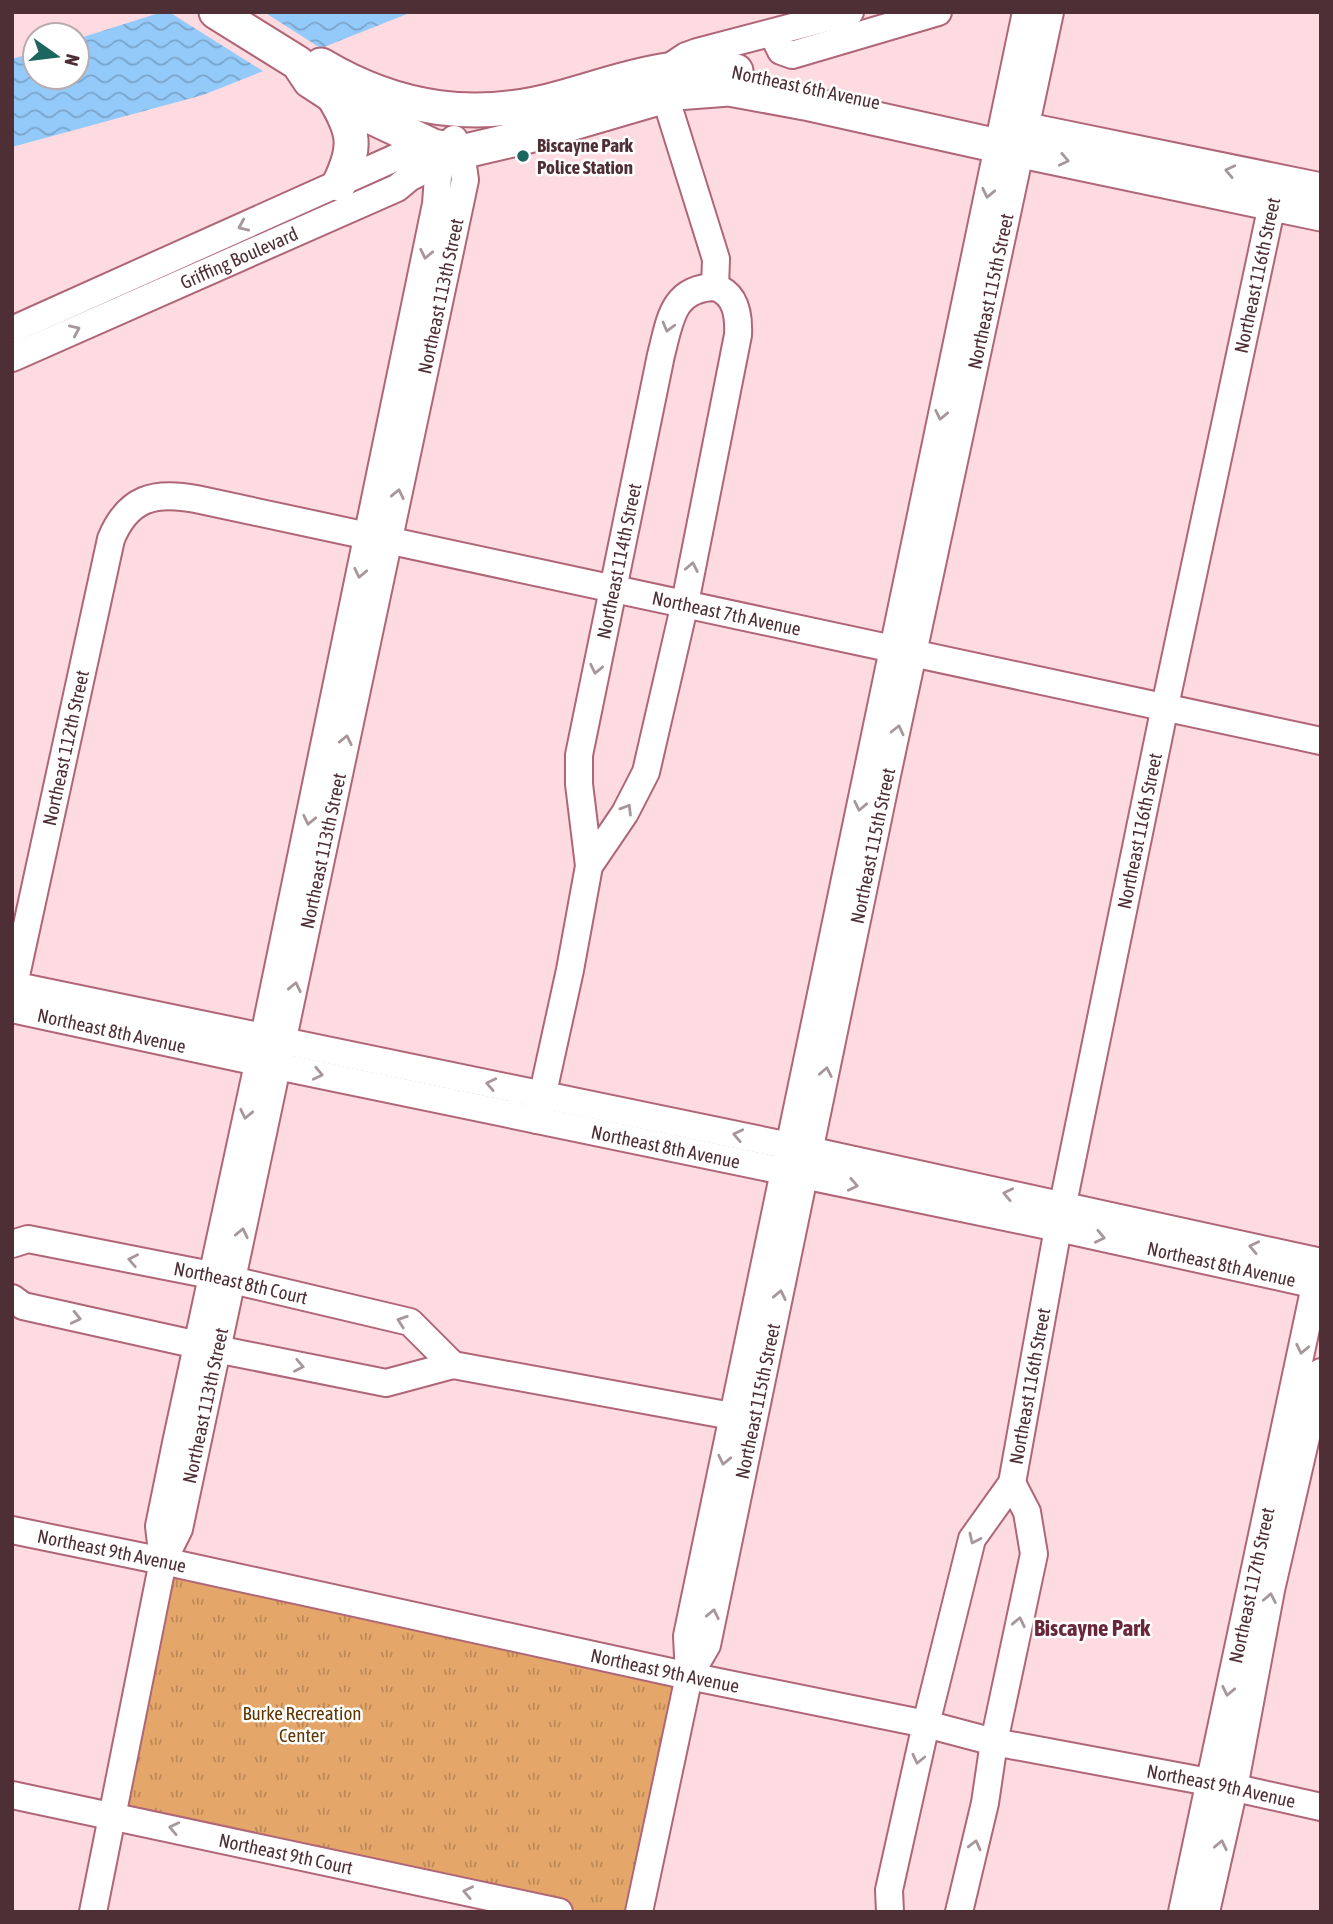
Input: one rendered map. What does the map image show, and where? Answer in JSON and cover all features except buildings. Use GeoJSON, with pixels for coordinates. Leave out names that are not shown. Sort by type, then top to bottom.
{"type":"FeatureCollection","features":[{"type":"Feature","properties":{"kind":"main road","name":"Northeast 6th Avenue"},"geometry":{"type":"LineString","coordinates":[[216,12],[298,63],[310,81],[333,96],[363,113],[447,150]]}},
{"type":"Feature","properties":{"kind":"main road","name":"Northeast 6th Avenue"},"geometry":{"type":"LineString","coordinates":[[298,63],[319,64],[349,81],[415,104],[447,110],[481,111],[535,104],[650,72],[666,82],[702,67],[725,69],[932,114],[1012,138]]}},
{"type":"Feature","properties":{"kind":"main road","name":"Griffing Boulevard"},"geometry":{"type":"LineString","coordinates":[[447,150],[529,136],[666,82],[711,89]]}},
{"type":"Feature","properties":{"kind":"main road","name":"Northeast 6th Avenue"},"geometry":{"type":"LineString","coordinates":[[711,89],[729,89],[1012,138],[1275,193],[1321,214]]}},
{"type":"Feature","properties":{"kind":"main road"},"geometry":{"type":"LineString","coordinates":[[333,96],[349,124],[352,139],[350,157],[339,184]]}},
{"type":"Feature","properties":{"kind":"main road"},"geometry":{"type":"LineString","coordinates":[[415,104],[428,119],[447,150]]}},
{"type":"Feature","properties":{"kind":"main road","name":"Griffing Boulevard"},"geometry":{"type":"LineString","coordinates":[[447,150],[472,127],[481,111]]}},
{"type":"Feature","properties":{"kind":"main road","name":"Northeast 6th Avenue"},"geometry":{"type":"LineString","coordinates":[[1275,193],[1321,190]]}},
{"type":"Feature","properties":{"kind":"street","name":"Griffing Boulevard"},"geometry":{"type":"LineString","coordinates":[[666,82],[686,56],[850,12]]}},
{"type":"Feature","properties":{"kind":"street"},"geometry":{"type":"LineString","coordinates":[[772,33],[781,51],[792,55],[938,12]]}},
{"type":"Feature","properties":{"kind":"street","name":"Northeast 115th Street"},"geometry":{"type":"LineString","coordinates":[[1012,138],[1026,12]]}},
{"type":"Feature","properties":{"kind":"street","name":"Northeast 115th Street"},"geometry":{"type":"LineString","coordinates":[[639,1912],[689,1676],[687,1636],[743,1418],[1012,138],[1050,12]]}},
{"type":"Feature","properties":{"kind":"street"},"geometry":{"type":"LineString","coordinates":[[666,82],[716,259],[715,287]]}},
{"type":"Feature","properties":{"kind":"street","name":"Griffing Boulevard"},"geometry":{"type":"LineString","coordinates":[[12,358],[111,300],[339,184],[395,159],[447,150]]}},
{"type":"Feature","properties":{"kind":"street","name":"Griffing Boulevard"},"geometry":{"type":"LineString","coordinates":[[12,330],[111,300],[397,188],[447,150]]}},
{"type":"Feature","properties":{"kind":"street","name":"Northeast 113th Street"},"geometry":{"type":"LineString","coordinates":[[378,540],[438,188],[447,150]]}},
{"type":"Feature","properties":{"kind":"street","name":"Northeast 113th Street"},"geometry":{"type":"LineString","coordinates":[[93,1912],[163,1561],[159,1527],[207,1347],[378,540],[465,180],[447,150]]}},
{"type":"Feature","properties":{"kind":"street"},"geometry":{"type":"LineString","coordinates":[[397,188],[418,191],[424,195],[434,214]]}},
{"type":"Feature","properties":{"kind":"street","name":"Northeast 116th Street"},"geometry":{"type":"LineString","coordinates":[[890,1912],[889,1890],[926,1724],[972,1539],[1012,1483],[1060,1217],[1165,706],[1275,193]]}},
{"type":"Feature","properties":{"kind":"street","name":"Northeast 114th Street"},"geometry":{"type":"LineString","coordinates":[[540,1107],[570,970],[589,866],[579,784],[579,755],[661,355],[672,314],[684,295],[704,287],[715,287],[726,292],[732,299],[739,322],[738,335],[685,603],[646,772],[613,832],[589,866]]}},
{"type":"Feature","properties":{"kind":"street","name":"Northeast 7th Avenue"},"geometry":{"type":"LineString","coordinates":[[132,507],[154,496],[179,495],[1321,741]]}},
{"type":"Feature","properties":{"kind":"street","name":"Northeast 112th Street"},"geometry":{"type":"LineString","coordinates":[[13,993],[109,547],[116,527],[132,507]]}},
{"type":"Feature","properties":{"kind":"street","name":"Northeast 8th Avenue"},"geometry":{"type":"LineString","coordinates":[[13,993],[114,1018],[1320,1271]]}},
{"type":"Feature","properties":{"kind":"street","name":"Northeast 8th Court"},"geometry":{"type":"LineString","coordinates":[[12,1244],[28,1239],[222,1278],[410,1322],[453,1365]]}},
{"type":"Feature","properties":{"kind":"street","name":"Northeast 117th Street"},"geometry":{"type":"LineString","coordinates":[[1206,1912],[1221,1785],[1320,1271]]}},
{"type":"Feature","properties":{"kind":"street"},"geometry":{"type":"LineString","coordinates":[[12,1298],[23,1306],[386,1383],[453,1365],[743,1418]]}},
{"type":"Feature","properties":{"kind":"street","name":"Northeast 117th Street"},"geometry":{"type":"LineString","coordinates":[[1182,1912],[1221,1785],[1271,1590],[1321,1372]]}},
{"type":"Feature","properties":{"kind":"street","name":"Northeast 116th Street"},"geometry":{"type":"LineString","coordinates":[[959,1912],[985,1803],[994,1742],[1034,1554],[1027,1512],[1012,1483]]}},
{"type":"Feature","properties":{"kind":"street","name":"Northeast 9th Avenue"},"geometry":{"type":"LineString","coordinates":[[12,1530],[689,1676],[926,1724],[994,1742],[1321,1807]]}},
{"type":"Feature","properties":{"kind":"street","name":"Northeast 9th Court"},"geometry":{"type":"LineString","coordinates":[[12,1795],[559,1912]]}},
{"type":"Feature","properties":{"kind":"green space","name":"Burke Recreation Center"},"geometry":{"type":"Polygon","coordinates":[[[163,1561],[689,1676],[639,1912],[559,1912],[112,1815],[163,1561]]]}},
{"type":"Feature","properties":{"kind":"water"},"geometry":{"type":"Polygon","coordinates":[[[162,12],[412,12],[203,95],[12,147],[12,59],[21,56],[21,91],[91,91],[91,35],[162,12]]]}},
{"type":"Feature","properties":{"kind":"pier"},"geometry":{"type":"Polygon","coordinates":[[[169,12],[264,12],[322,49],[266,73],[169,12]]]}},
{"type":"Feature","properties":{"kind":"place","name":"Biscayne Park Police Station"},"geometry":{"type":"Point","coordinates":[523,156]}},
{"type":"Feature","properties":{"kind":"district","name":"Biscayne Park"},"geometry":{"type":"Point","coordinates":[1092,1628]}}]}
